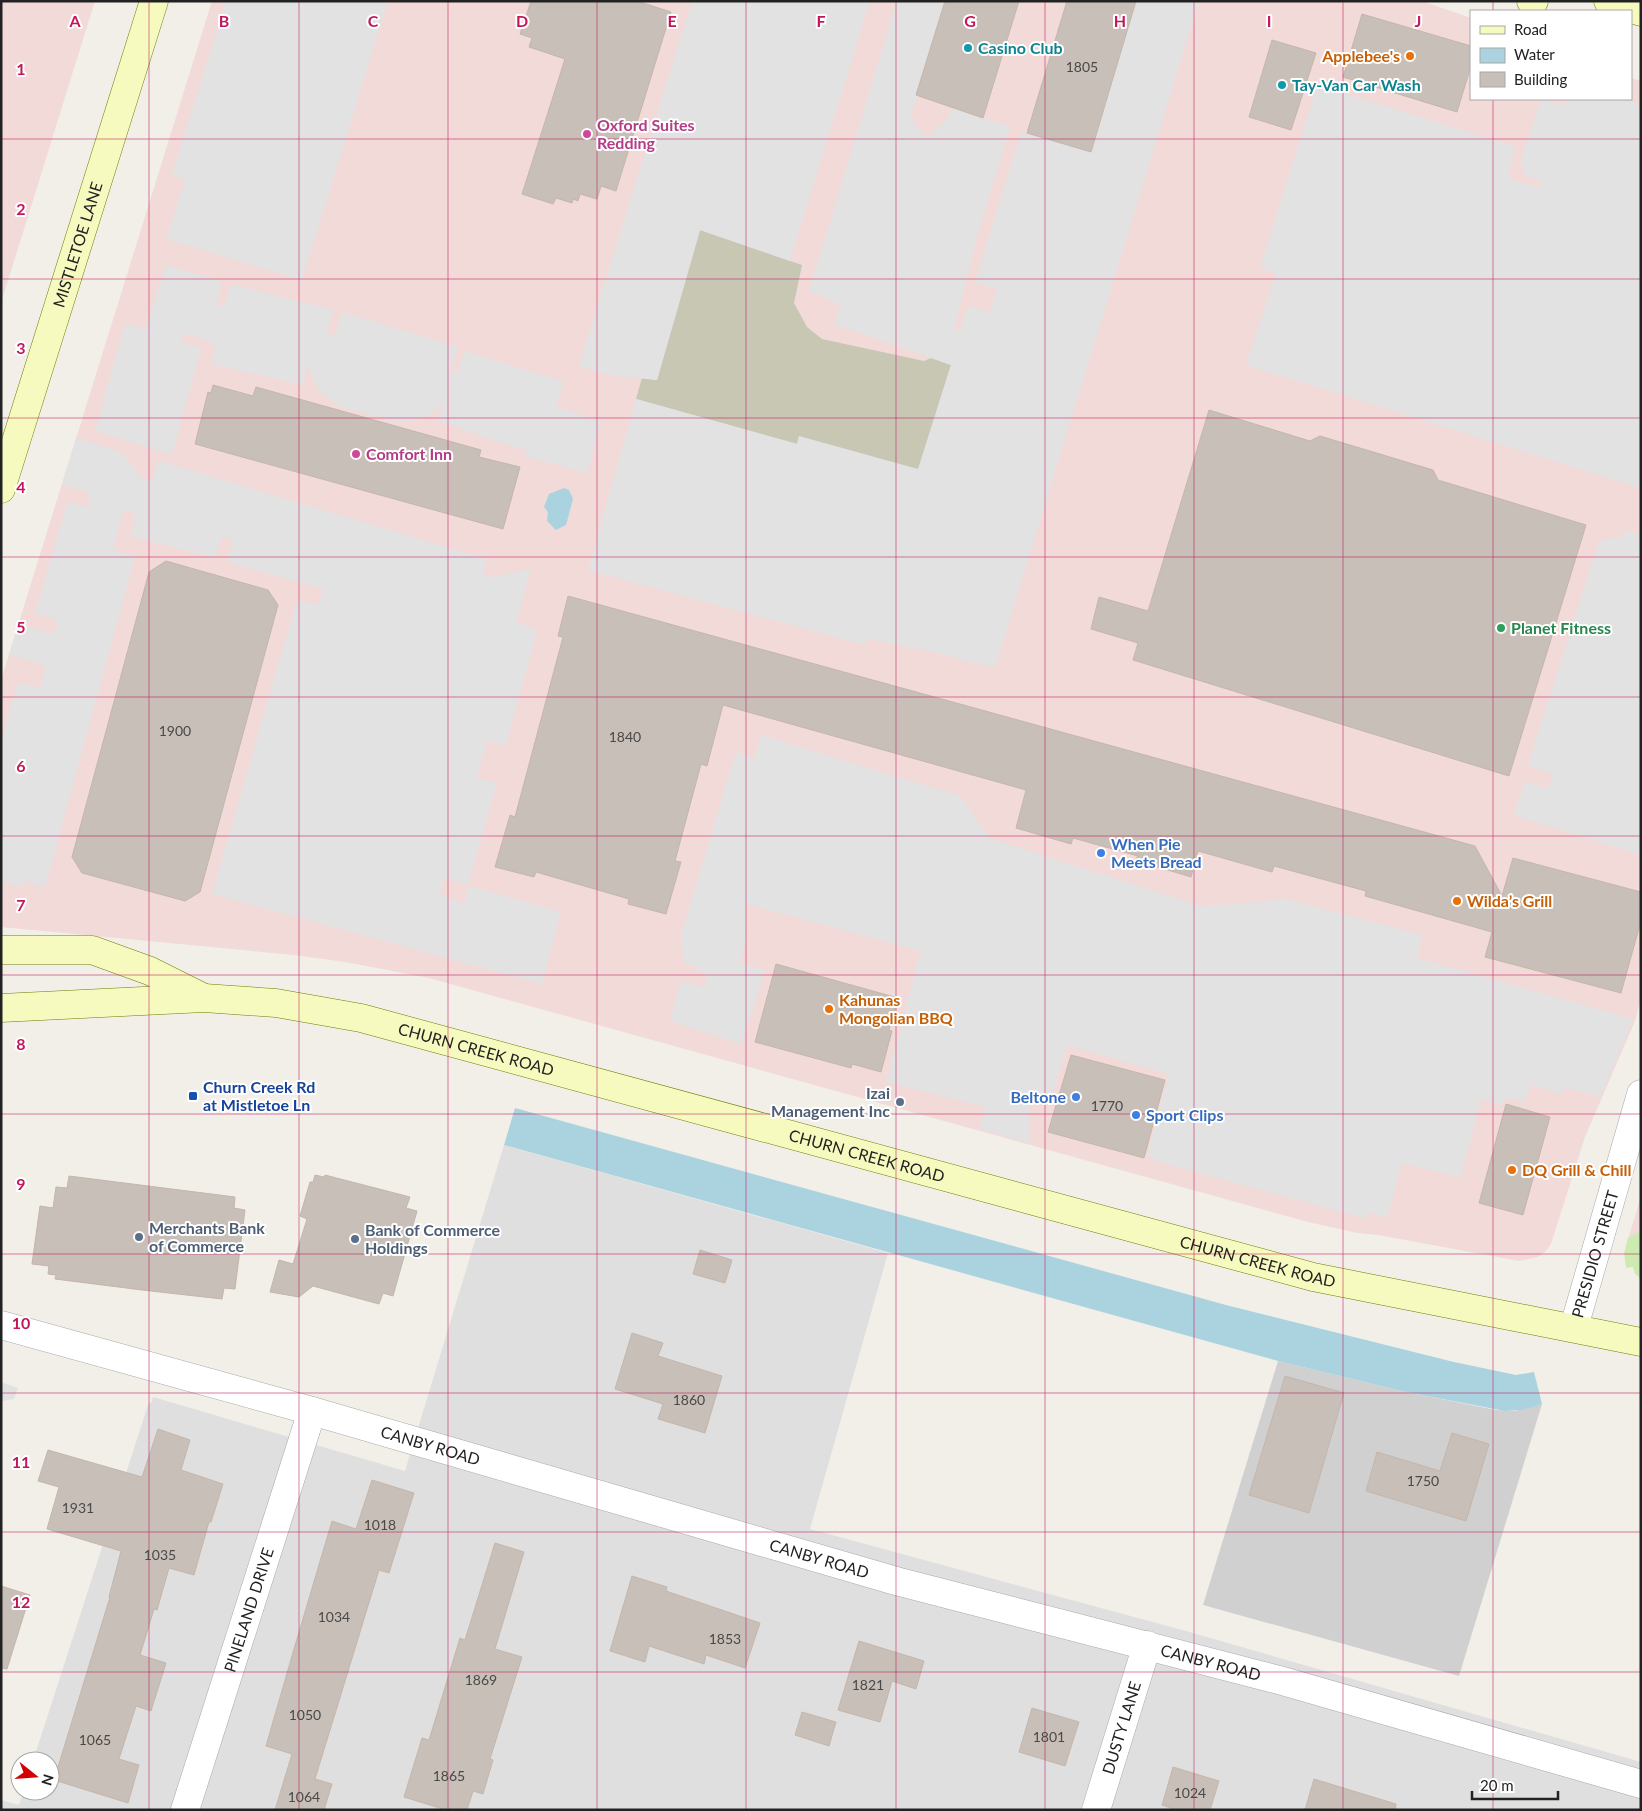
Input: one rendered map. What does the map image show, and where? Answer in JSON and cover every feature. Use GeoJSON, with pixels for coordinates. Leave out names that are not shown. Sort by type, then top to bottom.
{"type":"FeatureCollection","features":[{"type":"Feature","properties":{"kind":"main road","name":"MISTLETOE LANE"},"geometry":{"type":"LineString","coordinates":[[1,489],[8,449],[154,1]]}},
{"type":"Feature","properties":{"kind":"main road"},"geometry":{"type":"LineString","coordinates":[[1608,1],[1641,12]]}},
{"type":"Feature","properties":{"kind":"main road"},"geometry":{"type":"LineString","coordinates":[[1,950],[92,950],[150,971],[204,998]]}},
{"type":"Feature","properties":{"kind":"main road","name":"CHURN CREEK ROAD"},"geometry":{"type":"LineString","coordinates":[[1,1008],[204,998],[276,1003],[361,1018],[1313,1277],[1641,1342]]}},
{"type":"Feature","properties":{"kind":"street","name":"PRESIDIO STREET"},"geometry":{"type":"LineString","coordinates":[[1574,1328],[1641,1094]]}},
{"type":"Feature","properties":{"kind":"street","name":"CANBY ROAD"},"geometry":{"type":"LineString","coordinates":[[1,1325],[312,1411],[896,1581],[1279,1680],[1641,1784]]}},
{"type":"Feature","properties":{"kind":"street","name":"PINELAND DRIVE"},"geometry":{"type":"LineString","coordinates":[[185,1810],[312,1411]]}},
{"type":"Feature","properties":{"kind":"street","name":"DUSTY LANE"},"geometry":{"type":"LineString","coordinates":[[1096,1810],[1147,1645]]}},
{"type":"Feature","properties":{"kind":"shaded area"},"geometry":{"type":"Polygon","coordinates":[[[1,1],[95,1],[1,303],[1,1]]]}},
{"type":"Feature","properties":{"kind":"shaded area"},"geometry":{"type":"Polygon","coordinates":[[[212,1],[1422,1],[1470,18],[1470,100],[1632,100],[1632,78],[1641,81],[1641,998],[1635,1021],[1585,1137],[1551,1244],[1538,1257],[1519,1261],[1378,1235],[1357,1233],[1308,1222],[429,978],[345,962],[294,955],[1,927],[1,680],[212,1]]]}},
{"type":"Feature","properties":{"kind":"shaded area"},"geometry":{"type":"Polygon","coordinates":[[[226,1],[388,1],[302,280],[166,239],[185,180],[172,175],[226,1]]]}},
{"type":"Feature","properties":{"kind":"shaded area"},"geometry":{"type":"Polygon","coordinates":[[[692,1],[870,1],[790,261],[700,230],[657,380],[614,376],[579,366],[692,1]]]}},
{"type":"Feature","properties":{"kind":"shaded area"},"geometry":{"type":"Polygon","coordinates":[[[897,1],[945,1],[916,94],[918,95],[910,116],[913,117],[912,121],[927,136],[946,120],[952,107],[1010,127],[978,233],[954,329],[960,331],[968,306],[990,312],[997,289],[975,282],[1021,132],[1091,152],[1136,1],[1199,1],[995,668],[932,652],[868,639],[865,645],[588,570],[636,399],[797,444],[799,436],[918,469],[951,365],[834,324],[841,305],[809,291],[897,1]]]}},
{"type":"Feature","properties":{"kind":"shaded area"},"geometry":{"type":"Polygon","coordinates":[[[1317,85],[1516,147],[1508,173],[1510,179],[1539,188],[1543,183],[1525,175],[1521,161],[1541,100],[1565,106],[1568,100],[1624,100],[1641,105],[1641,488],[1246,365],[1276,273],[1260,268],[1317,85]]]}},
{"type":"Feature","properties":{"kind":"shaded area"},"geometry":{"type":"Polygon","coordinates":[[[700,230],[802,265],[794,303],[807,327],[822,339],[924,361],[931,358],[951,365],[918,470],[800,437],[797,444],[636,399],[642,378],[657,380],[700,230]]]}},
{"type":"Feature","properties":{"kind":"shaded area"},"geometry":{"type":"Polygon","coordinates":[[[166,265],[222,282],[217,301],[218,307],[225,305],[230,288],[234,285],[333,310],[327,332],[331,335],[335,334],[342,312],[458,347],[450,371],[453,373],[458,371],[465,351],[564,382],[556,407],[601,421],[587,473],[525,456],[527,451],[438,421],[443,404],[418,420],[399,422],[341,407],[334,403],[317,388],[308,366],[303,385],[211,364],[215,347],[213,343],[186,334],[181,335],[182,343],[201,348],[172,455],[95,431],[125,324],[146,329],[166,265]]]}},
{"type":"Feature","properties":{"kind":"shaded area"},"geometry":{"type":"Polygon","coordinates":[[[76,438],[123,453],[142,478],[152,481],[159,461],[486,559],[483,575],[493,577],[531,569],[516,622],[537,630],[506,745],[487,741],[477,778],[497,783],[468,884],[444,879],[440,895],[464,904],[469,886],[561,912],[542,984],[212,894],[297,600],[318,605],[323,589],[227,562],[232,543],[229,538],[224,537],[220,541],[215,558],[130,536],[135,520],[133,513],[128,510],[122,513],[113,548],[135,556],[45,887],[26,881],[19,887],[1,881],[1,743],[18,683],[40,688],[46,668],[41,664],[9,655],[18,625],[53,634],[59,625],[53,619],[35,613],[68,501],[87,507],[90,502],[87,492],[62,484],[76,438]]]}},
{"type":"Feature","properties":{"kind":"shaded area"},"geometry":{"type":"Polygon","coordinates":[[[1623,530],[1641,535],[1641,855],[1514,815],[1525,781],[1548,789],[1553,774],[1528,766],[1599,541],[1624,536],[1623,530]]]}},
{"type":"Feature","properties":{"kind":"shaded area"},"geometry":{"type":"Polygon","coordinates":[[[761,735],[960,796],[991,839],[1204,907],[1285,899],[1422,935],[1417,958],[1633,1019],[1601,1097],[1566,1088],[1562,1094],[1530,1085],[1525,1102],[1506,1098],[1502,1105],[1481,1099],[1461,1177],[1402,1163],[1387,1218],[1369,1212],[1364,1218],[1152,1160],[1147,1155],[1169,1074],[1067,1045],[1049,1106],[1030,1101],[1030,1143],[979,1129],[986,1107],[886,1082],[921,951],[746,904],[745,945],[740,963],[765,970],[742,1044],[670,1021],[681,981],[705,988],[707,978],[693,965],[684,964],[681,935],[736,752],[755,758],[761,735]]]}},
{"type":"Feature","properties":{"kind":"shaded area"},"geometry":{"type":"Polygon","coordinates":[[[504,1145],[888,1253],[810,1529],[1186,1631],[1641,1762],[1641,1810],[1,1810],[1,1800],[19,1805],[20,1801],[60,1801],[60,1751],[36,1751],[149,1402],[151,1403],[153,1397],[405,1471],[504,1145]]]}},
{"type":"Feature","properties":{"kind":"shaded area"},"geometry":{"type":"Polygon","coordinates":[[[1641,1196],[1641,1251],[1626,1246],[1641,1196]]]}},
{"type":"Feature","properties":{"kind":"shaded area"},"geometry":{"type":"Polygon","coordinates":[[[1278,1361],[1406,1392],[1496,1410],[1515,1411],[1542,1404],[1459,1676],[1203,1605],[1278,1361]]]}},
{"type":"Feature","properties":{"kind":"shaded area"},"geometry":{"type":"Polygon","coordinates":[[[1,1382],[18,1388],[14,1399],[3,1401],[1,1404],[1,1382]]]}},
{"type":"Feature","properties":{"kind":"green space"},"geometry":{"type":"Polygon","coordinates":[[[1641,1231],[1641,1279],[1635,1274],[1633,1267],[1626,1268],[1624,1253],[1628,1238],[1641,1231]]]}},
{"type":"Feature","properties":{"kind":"water"},"geometry":{"type":"Polygon","coordinates":[[[564,488],[569,490],[573,499],[566,525],[556,530],[547,521],[548,512],[544,507],[549,494],[564,488]]]}},
{"type":"Feature","properties":{"kind":"water"},"geometry":{"type":"Polygon","coordinates":[[[515,1108],[1226,1305],[1454,1362],[1516,1375],[1534,1372],[1542,1404],[1522,1410],[1505,1411],[1406,1392],[1278,1361],[504,1145],[515,1108]]]}},
{"type":"Feature","properties":{"kind":"building","name":"Oxford Suites Redding"},"geometry":{"type":"Polygon","coordinates":[[[531,1],[637,1],[671,12],[616,191],[601,186],[597,199],[580,194],[578,201],[573,199],[572,203],[556,198],[553,204],[522,194],[565,59],[529,47],[532,38],[520,34],[531,1]]]}},
{"type":"Feature","properties":{"kind":"building","name":"Casino Club"},"geometry":{"type":"Polygon","coordinates":[[[945,1],[1019,1],[983,118],[916,95],[945,1]]]}},
{"type":"Feature","properties":{"kind":"building"},"geometry":{"type":"Polygon","coordinates":[[[1067,1],[1136,1],[1091,152],[1027,133],[1067,1]]]}},
{"type":"Feature","properties":{"kind":"building","name":"Applebee's"},"geometry":{"type":"Polygon","coordinates":[[[1362,14],[1470,46],[1470,69],[1457,112],[1343,77],[1362,14]]]}},
{"type":"Feature","properties":{"kind":"building","name":"Tay-Van Car Wash"},"geometry":{"type":"Polygon","coordinates":[[[1272,40],[1316,53],[1291,130],[1249,117],[1272,40]]]}},
{"type":"Feature","properties":{"kind":"building","name":"Comfort Inn"},"geometry":{"type":"Polygon","coordinates":[[[213,385],[253,396],[256,387],[481,450],[479,457],[520,467],[503,529],[195,444],[208,392],[211,393],[213,385]]]}},
{"type":"Feature","properties":{"kind":"building"},"geometry":{"type":"Polygon","coordinates":[[[1209,410],[1310,441],[1320,436],[1433,470],[1438,480],[1586,525],[1509,776],[1133,660],[1138,643],[1091,629],[1099,597],[1148,611],[1209,410]]]}},
{"type":"Feature","properties":{"kind":"building"},"geometry":{"type":"Polygon","coordinates":[[[166,561],[268,590],[278,605],[200,892],[185,901],[82,873],[72,857],[149,572],[166,561]]]}},
{"type":"Feature","properties":{"kind":"building"},"geometry":{"type":"Polygon","coordinates":[[[568,596],[1475,846],[1502,896],[1513,858],[1641,892],[1641,921],[1621,993],[1485,957],[1492,932],[1365,896],[1366,891],[1274,866],[1272,872],[1198,851],[1191,877],[1135,860],[1138,856],[1073,838],[1071,844],[1016,828],[1026,790],[723,705],[707,766],[701,764],[675,861],[681,862],[666,914],[628,904],[629,899],[536,872],[534,877],[495,867],[510,815],[515,817],[563,637],[558,636],[568,596]]]}},
{"type":"Feature","properties":{"kind":"building","name":"Kahunas Mongolian BBQ"},"geometry":{"type":"Polygon","coordinates":[[[776,964],[898,998],[889,1030],[892,1031],[881,1072],[852,1064],[851,1068],[755,1042],[776,964]]]}},
{"type":"Feature","properties":{"kind":"building"},"geometry":{"type":"Polygon","coordinates":[[[1071,1055],[1165,1080],[1144,1158],[1048,1132],[1071,1055]]]}},
{"type":"Feature","properties":{"kind":"building","name":"DQ Grill & Chill"},"geometry":{"type":"Polygon","coordinates":[[[1506,1104],[1550,1117],[1523,1215],[1479,1203],[1506,1104]]]}},
{"type":"Feature","properties":{"kind":"building","name":"Bank of Commerce Holdings"},"geometry":{"type":"Polygon","coordinates":[[[315,1175],[324,1177],[325,1175],[410,1197],[406,1208],[417,1211],[393,1296],[383,1293],[379,1304],[313,1286],[299,1297],[270,1292],[279,1260],[293,1264],[307,1219],[300,1216],[310,1182],[313,1182],[315,1175]]]}},
{"type":"Feature","properties":{"kind":"building","name":"Merchants Bank of Commerce"},"geometry":{"type":"Polygon","coordinates":[[[69,1176],[235,1197],[234,1208],[245,1210],[235,1289],[224,1288],[222,1299],[142,1290],[55,1279],[56,1275],[48,1274],[49,1266],[32,1264],[40,1206],[53,1208],[56,1187],[67,1188],[69,1176]]]}},
{"type":"Feature","properties":{"kind":"building"},"geometry":{"type":"Polygon","coordinates":[[[700,1250],[732,1260],[725,1283],[693,1274],[700,1250]]]}},
{"type":"Feature","properties":{"kind":"building"},"geometry":{"type":"Polygon","coordinates":[[[632,1333],[663,1343],[658,1356],[722,1376],[705,1433],[658,1419],[663,1404],[615,1389],[632,1333]]]}},
{"type":"Feature","properties":{"kind":"building"},"geometry":{"type":"Polygon","coordinates":[[[1285,1376],[1344,1393],[1309,1513],[1249,1495],[1285,1376]]]}},
{"type":"Feature","properties":{"kind":"building"},"geometry":{"type":"Polygon","coordinates":[[[158,1429],[190,1440],[181,1470],[223,1484],[211,1522],[209,1522],[194,1575],[169,1568],[157,1610],[154,1609],[140,1655],[166,1663],[151,1711],[136,1706],[119,1759],[139,1765],[128,1803],[60,1782],[60,1760],[110,1597],[121,1551],[47,1529],[59,1487],[38,1481],[48,1450],[142,1477],[158,1429]]]}},
{"type":"Feature","properties":{"kind":"building"},"geometry":{"type":"Polygon","coordinates":[[[1452,1433],[1489,1444],[1466,1521],[1366,1491],[1377,1452],[1440,1471],[1452,1433]]]}},
{"type":"Feature","properties":{"kind":"building"},"geometry":{"type":"Polygon","coordinates":[[[372,1480],[414,1493],[389,1573],[379,1570],[315,1779],[332,1784],[324,1810],[275,1810],[292,1754],[266,1746],[294,1649],[332,1521],[356,1529],[372,1480]]]}},
{"type":"Feature","properties":{"kind":"building"},"geometry":{"type":"Polygon","coordinates":[[[495,1543],[524,1552],[495,1649],[522,1657],[490,1759],[493,1760],[483,1794],[473,1791],[467,1810],[446,1810],[404,1797],[422,1738],[429,1740],[460,1638],[465,1640],[495,1543]]]}},
{"type":"Feature","properties":{"kind":"building"},"geometry":{"type":"Polygon","coordinates":[[[632,1576],[667,1587],[666,1591],[760,1623],[745,1668],[706,1655],[704,1664],[649,1646],[645,1662],[610,1651],[632,1576]]]}},
{"type":"Feature","properties":{"kind":"building"},"geometry":{"type":"Polygon","coordinates":[[[1,1586],[30,1595],[7,1669],[1,1668],[1,1586]]]}},
{"type":"Feature","properties":{"kind":"building"},"geometry":{"type":"Polygon","coordinates":[[[859,1641],[924,1661],[916,1689],[892,1681],[880,1722],[838,1710],[859,1641]]]}},
{"type":"Feature","properties":{"kind":"building"},"geometry":{"type":"Polygon","coordinates":[[[1032,1708],[1079,1722],[1065,1766],[1019,1752],[1032,1708]]]}},
{"type":"Feature","properties":{"kind":"building"},"geometry":{"type":"Polygon","coordinates":[[[802,1712],[836,1722],[829,1746],[795,1735],[802,1712]]]}},
{"type":"Feature","properties":{"kind":"building"},"geometry":{"type":"Polygon","coordinates":[[[1173,1767],[1219,1781],[1210,1810],[1176,1810],[1162,1805],[1173,1767]]]}},
{"type":"Feature","properties":{"kind":"building"},"geometry":{"type":"Polygon","coordinates":[[[1314,1779],[1396,1804],[1395,1810],[1305,1810],[1314,1779]]]}},
{"type":"Feature","properties":{"kind":"place","name":"Casino Club"},"geometry":{"type":"Point","coordinates":[968,48]}},
{"type":"Feature","properties":{"kind":"place","name":"Applebee's"},"geometry":{"type":"Point","coordinates":[1410,56]}},
{"type":"Feature","properties":{"kind":"place","name":"Tay-Van Car Wash"},"geometry":{"type":"Point","coordinates":[1282,85]}},
{"type":"Feature","properties":{"kind":"place","name":"Oxford Suites Redding"},"geometry":{"type":"Point","coordinates":[587,134]}},
{"type":"Feature","properties":{"kind":"place","name":"Comfort Inn"},"geometry":{"type":"Point","coordinates":[356,454]}},
{"type":"Feature","properties":{"kind":"place","name":"Planet Fitness"},"geometry":{"type":"Point","coordinates":[1501,628]}},
{"type":"Feature","properties":{"kind":"place","name":"When Pie Meets Bread"},"geometry":{"type":"Point","coordinates":[1101,853]}},
{"type":"Feature","properties":{"kind":"place","name":"Wilda’s Grill"},"geometry":{"type":"Point","coordinates":[1457,901]}},
{"type":"Feature","properties":{"kind":"place","name":"Kahunas Mongolian BBQ"},"geometry":{"type":"Point","coordinates":[829,1009]}},
{"type":"Feature","properties":{"kind":"place","name":"Churn Creek Rd at Mistletoe Ln"},"geometry":{"type":"Point","coordinates":[193,1096]}},
{"type":"Feature","properties":{"kind":"place","name":"Beltone"},"geometry":{"type":"Point","coordinates":[1076,1097]}},
{"type":"Feature","properties":{"kind":"place","name":"Izai Management Inc"},"geometry":{"type":"Point","coordinates":[900,1102]}},
{"type":"Feature","properties":{"kind":"place","name":"Sport Clips"},"geometry":{"type":"Point","coordinates":[1136,1115]}},
{"type":"Feature","properties":{"kind":"place","name":"DQ Grill & Chill"},"geometry":{"type":"Point","coordinates":[1512,1170]}},
{"type":"Feature","properties":{"kind":"place","name":"Merchants Bank of Commerce"},"geometry":{"type":"Point","coordinates":[139,1237]}},
{"type":"Feature","properties":{"kind":"place","name":"Bank of Commerce Holdings"},"geometry":{"type":"Point","coordinates":[355,1239]}}]}
